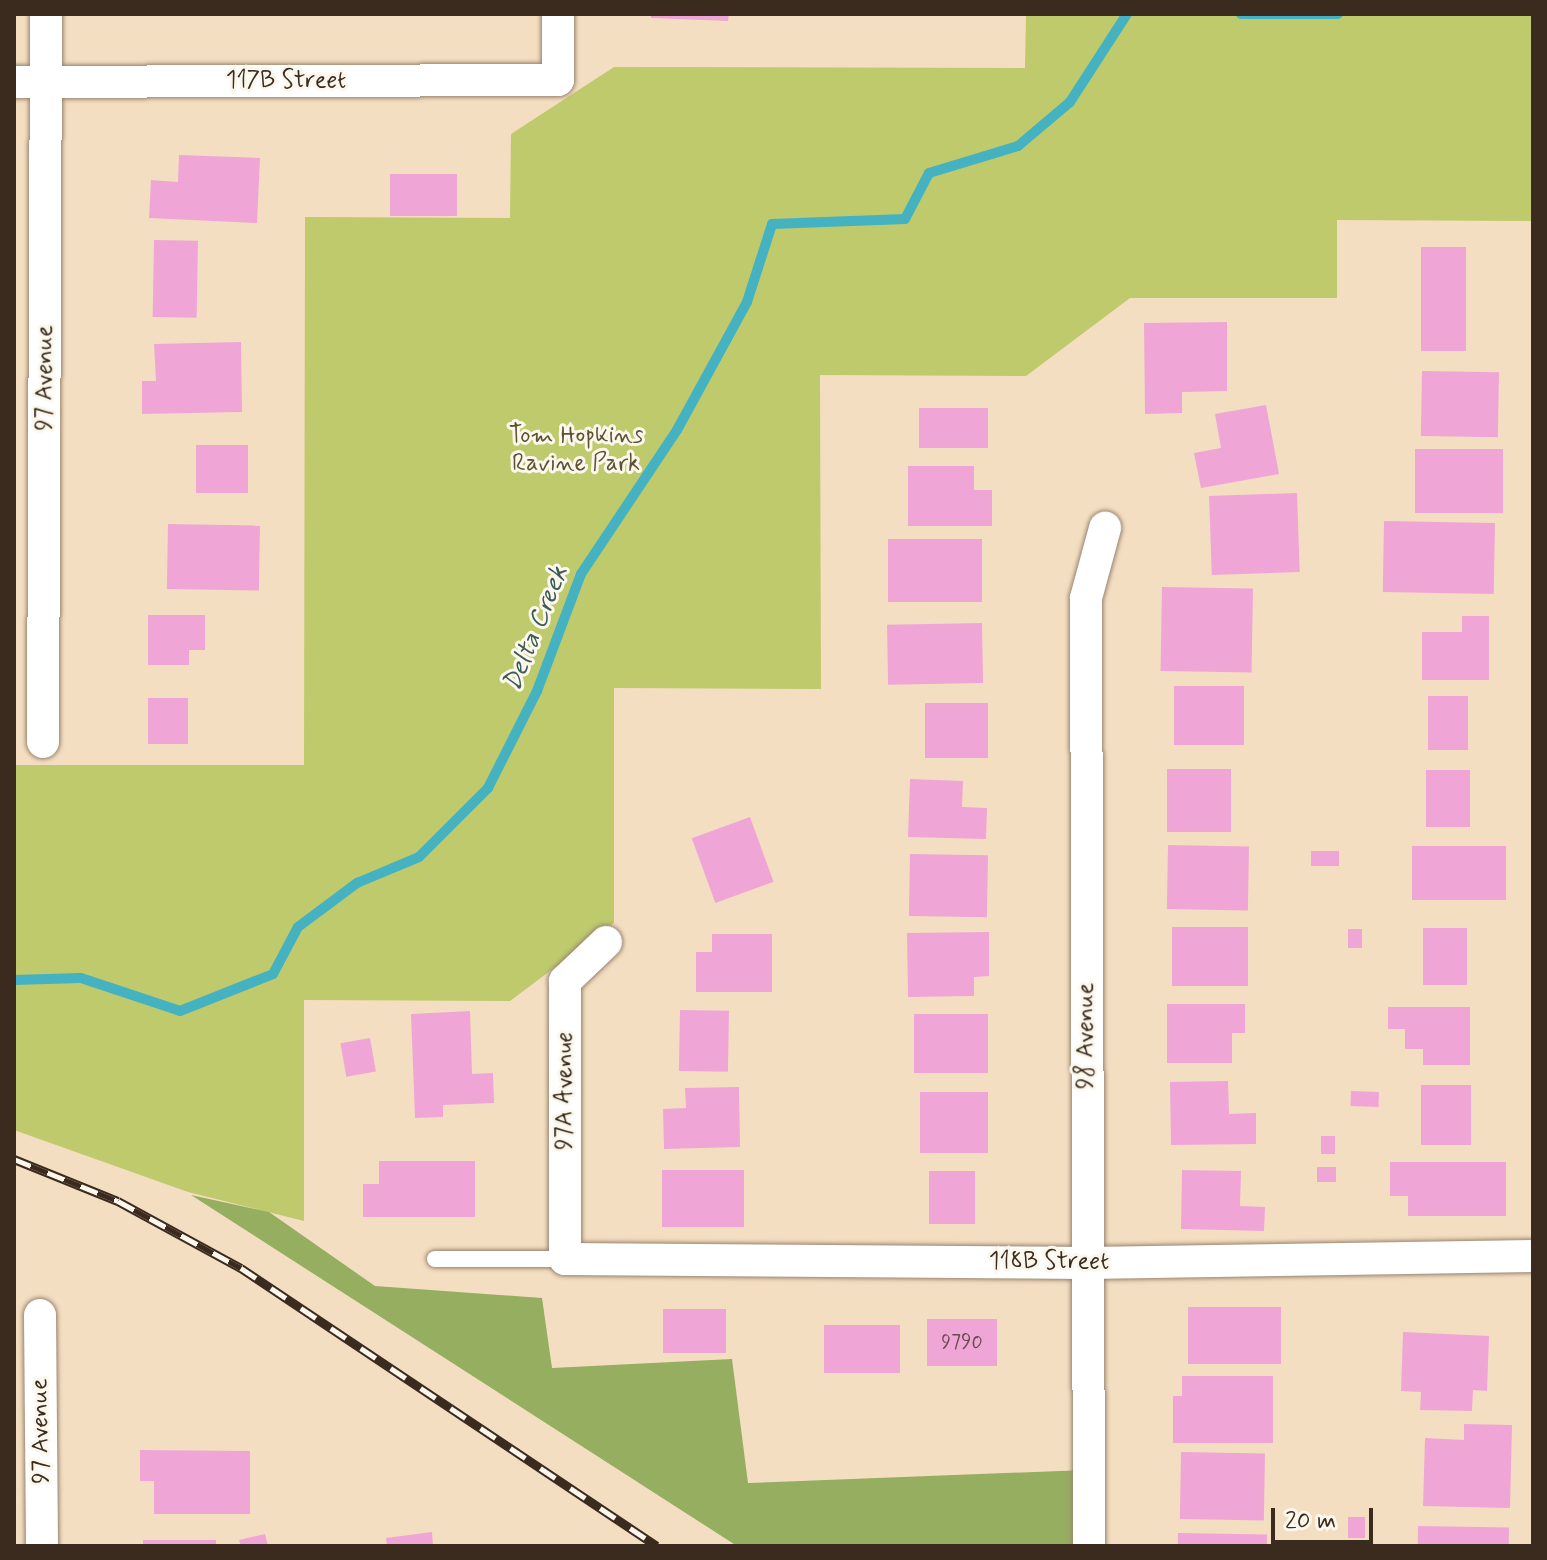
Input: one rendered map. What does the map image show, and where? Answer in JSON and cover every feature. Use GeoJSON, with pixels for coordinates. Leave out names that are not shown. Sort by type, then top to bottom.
{"type":"FeatureCollection","features":[{"type":"Feature","properties":{"kind":"street","name":"97 Avenue"},"geometry":{"type":"LineString","coordinates":[[43,742],[46,14]]}},
{"type":"Feature","properties":{"kind":"street","name":"117B Street"},"geometry":{"type":"LineString","coordinates":[[14,82],[558,80],[558,14]]}},
{"type":"Feature","properties":{"kind":"street","name":"98 Avenue"},"geometry":{"type":"LineString","coordinates":[[1089,1546],[1086,598],[1105,528]]}},
{"type":"Feature","properties":{"kind":"street","name":"97A Avenue"},"geometry":{"type":"LineString","coordinates":[[565,1259],[565,981],[606,942]]}},
{"type":"Feature","properties":{"kind":"street","name":"118B Street"},"geometry":{"type":"LineString","coordinates":[[565,1259],[1088,1263],[1533,1256]]}},
{"type":"Feature","properties":{"kind":"street","name":"97 Avenue"},"geometry":{"type":"LineString","coordinates":[[40,1315],[42,1546]]}},
{"type":"Feature","properties":{"kind":"lane"},"geometry":{"type":"LineString","coordinates":[[435,1259],[565,1259]]}},
{"type":"Feature","properties":{"kind":"green space","name":"Tom Hopkins Ravine Park"},"geometry":{"type":"Polygon","coordinates":[[[1026,14],[1533,14],[1533,221],[1337,220],[1337,298],[1130,298],[1026,376],[820,375],[821,689],[614,688],[614,923],[510,1001],[304,1000],[304,1221],[188,1192],[14,1130],[14,765],[304,765],[305,217],[510,218],[511,134],[614,67],[1025,68],[1026,14]]]}},
{"type":"Feature","properties":{"kind":"green space"},"geometry":{"type":"Polygon","coordinates":[[[191,1195],[269,1212],[375,1286],[542,1298],[552,1368],[732,1359],[748,1483],[1086,1470],[1088,1546],[737,1546],[191,1195]]]}},
{"type":"Feature","properties":{"kind":"building"},"geometry":{"type":"Polygon","coordinates":[[[651,14],[729,14],[728,21],[651,18],[651,14]]]}},
{"type":"Feature","properties":{"kind":"building"},"geometry":{"type":"Polygon","coordinates":[[[179,155],[260,158],[257,223],[149,218],[151,180],[178,182],[179,155]]]}},
{"type":"Feature","properties":{"kind":"building"},"geometry":{"type":"Polygon","coordinates":[[[390,174],[457,174],[457,216],[390,216],[390,174]]]}},
{"type":"Feature","properties":{"kind":"building"},"geometry":{"type":"Polygon","coordinates":[[[154,240],[198,241],[197,318],[153,317],[154,240]]]}},
{"type":"Feature","properties":{"kind":"building"},"geometry":{"type":"Polygon","coordinates":[[[1421,247],[1466,247],[1466,351],[1421,351],[1421,247]]]}},
{"type":"Feature","properties":{"kind":"building"},"geometry":{"type":"Polygon","coordinates":[[[1227,322],[1227,391],[1182,392],[1182,413],[1145,414],[1144,323],[1227,322]]]}},
{"type":"Feature","properties":{"kind":"building"},"geometry":{"type":"Polygon","coordinates":[[[241,342],[242,412],[142,414],[142,381],[156,381],[154,344],[241,342]]]}},
{"type":"Feature","properties":{"kind":"building"},"geometry":{"type":"Polygon","coordinates":[[[1422,371],[1499,372],[1498,437],[1421,436],[1422,371]]]}},
{"type":"Feature","properties":{"kind":"building"},"geometry":{"type":"Polygon","coordinates":[[[1266,405],[1279,474],[1201,488],[1194,453],[1221,448],[1215,414],[1266,405]]]}},
{"type":"Feature","properties":{"kind":"building"},"geometry":{"type":"Polygon","coordinates":[[[919,408],[988,408],[988,448],[919,448],[919,408]]]}},
{"type":"Feature","properties":{"kind":"building"},"geometry":{"type":"Polygon","coordinates":[[[196,445],[248,445],[248,493],[196,493],[196,445]]]}},
{"type":"Feature","properties":{"kind":"building"},"geometry":{"type":"Polygon","coordinates":[[[1415,449],[1503,449],[1503,513],[1415,513],[1415,449]]]}},
{"type":"Feature","properties":{"kind":"building"},"geometry":{"type":"Polygon","coordinates":[[[908,466],[974,466],[974,490],[992,490],[992,526],[908,526],[908,466]]]}},
{"type":"Feature","properties":{"kind":"building"},"geometry":{"type":"Polygon","coordinates":[[[1297,493],[1300,572],[1212,575],[1209,496],[1297,493]]]}},
{"type":"Feature","properties":{"kind":"building"},"geometry":{"type":"Polygon","coordinates":[[[1384,521],[1495,523],[1494,594],[1383,592],[1384,521]]]}},
{"type":"Feature","properties":{"kind":"building"},"geometry":{"type":"Polygon","coordinates":[[[168,524],[260,526],[259,591],[167,589],[168,524]]]}},
{"type":"Feature","properties":{"kind":"building"},"geometry":{"type":"Polygon","coordinates":[[[888,539],[982,539],[982,602],[888,602],[888,539]]]}},
{"type":"Feature","properties":{"kind":"building"},"geometry":{"type":"Polygon","coordinates":[[[1162,587],[1253,589],[1252,673],[1161,671],[1162,587]]]}},
{"type":"Feature","properties":{"kind":"building"},"geometry":{"type":"Polygon","coordinates":[[[148,615],[205,615],[205,650],[189,650],[189,665],[148,665],[148,615]]]}},
{"type":"Feature","properties":{"kind":"building"},"geometry":{"type":"Polygon","coordinates":[[[1462,616],[1489,616],[1489,680],[1422,680],[1422,632],[1462,632],[1462,616]]]}},
{"type":"Feature","properties":{"kind":"building"},"geometry":{"type":"Polygon","coordinates":[[[982,623],[983,683],[888,685],[887,625],[982,623]]]}},
{"type":"Feature","properties":{"kind":"building"},"geometry":{"type":"Polygon","coordinates":[[[1174,686],[1244,686],[1244,745],[1174,745],[1174,686]]]}},
{"type":"Feature","properties":{"kind":"building"},"geometry":{"type":"Polygon","coordinates":[[[1428,696],[1468,696],[1468,750],[1428,750],[1428,696]]]}},
{"type":"Feature","properties":{"kind":"building"},"geometry":{"type":"Polygon","coordinates":[[[148,698],[188,698],[188,744],[148,744],[148,698]]]}},
{"type":"Feature","properties":{"kind":"building"},"geometry":{"type":"Polygon","coordinates":[[[925,703],[988,703],[988,758],[925,758],[925,703]]]}},
{"type":"Feature","properties":{"kind":"building"},"geometry":{"type":"Polygon","coordinates":[[[1167,769],[1231,769],[1231,832],[1167,832],[1167,769]]]}},
{"type":"Feature","properties":{"kind":"building"},"geometry":{"type":"Polygon","coordinates":[[[1426,770],[1470,770],[1470,827],[1426,827],[1426,770]]]}},
{"type":"Feature","properties":{"kind":"building"},"geometry":{"type":"Polygon","coordinates":[[[910,779],[963,781],[962,807],[987,808],[986,839],[908,837],[910,779]]]}},
{"type":"Feature","properties":{"kind":"building"},"geometry":{"type":"Polygon","coordinates":[[[750,817],[774,882],[715,903],[692,838],[750,817]]]}},
{"type":"Feature","properties":{"kind":"building"},"geometry":{"type":"Polygon","coordinates":[[[1168,845],[1249,846],[1248,910],[1167,909],[1168,845]]]}},
{"type":"Feature","properties":{"kind":"building"},"geometry":{"type":"Polygon","coordinates":[[[1412,846],[1506,846],[1506,900],[1412,900],[1412,846]]]}},
{"type":"Feature","properties":{"kind":"building"},"geometry":{"type":"Polygon","coordinates":[[[1311,851],[1339,851],[1339,866],[1311,866],[1311,851]]]}},
{"type":"Feature","properties":{"kind":"building"},"geometry":{"type":"Polygon","coordinates":[[[910,854],[988,855],[987,917],[909,916],[910,854]]]}},
{"type":"Feature","properties":{"kind":"building"},"geometry":{"type":"Polygon","coordinates":[[[1172,927],[1248,927],[1248,986],[1172,986],[1172,927]]]}},
{"type":"Feature","properties":{"kind":"building"},"geometry":{"type":"Polygon","coordinates":[[[1423,928],[1467,928],[1467,985],[1423,985],[1423,928]]]}},
{"type":"Feature","properties":{"kind":"building"},"geometry":{"type":"Polygon","coordinates":[[[1348,929],[1362,929],[1362,948],[1348,948],[1348,929]]]}},
{"type":"Feature","properties":{"kind":"building"},"geometry":{"type":"Polygon","coordinates":[[[989,932],[989,976],[974,977],[974,996],[908,997],[907,933],[989,932]]]}},
{"type":"Feature","properties":{"kind":"building"},"geometry":{"type":"Polygon","coordinates":[[[712,934],[772,934],[772,992],[696,992],[696,952],[712,952],[712,934]]]}},
{"type":"Feature","properties":{"kind":"building"},"geometry":{"type":"Polygon","coordinates":[[[1167,1004],[1245,1004],[1245,1033],[1232,1033],[1232,1063],[1167,1063],[1167,1004]]]}},
{"type":"Feature","properties":{"kind":"building"},"geometry":{"type":"Polygon","coordinates":[[[1388,1007],[1470,1007],[1470,1065],[1423,1065],[1423,1049],[1405,1049],[1405,1029],[1388,1029],[1388,1007]]]}},
{"type":"Feature","properties":{"kind":"building"},"geometry":{"type":"Polygon","coordinates":[[[680,1010],[729,1011],[728,1072],[679,1071],[680,1010]]]}},
{"type":"Feature","properties":{"kind":"building"},"geometry":{"type":"Polygon","coordinates":[[[470,1011],[472,1074],[493,1073],[494,1103],[443,1105],[443,1117],[415,1118],[411,1014],[470,1011]]]}},
{"type":"Feature","properties":{"kind":"building"},"geometry":{"type":"Polygon","coordinates":[[[914,1014],[988,1014],[988,1073],[914,1073],[914,1014]]]}},
{"type":"Feature","properties":{"kind":"building"},"geometry":{"type":"Polygon","coordinates":[[[370,1038],[376,1071],[346,1077],[340,1043],[370,1038]]]}},
{"type":"Feature","properties":{"kind":"building"},"geometry":{"type":"Polygon","coordinates":[[[1228,1081],[1229,1114],[1256,1113],[1256,1144],[1171,1145],[1170,1082],[1228,1081]]]}},
{"type":"Feature","properties":{"kind":"building"},"geometry":{"type":"Polygon","coordinates":[[[1421,1085],[1471,1085],[1471,1145],[1421,1145],[1421,1085]]]}},
{"type":"Feature","properties":{"kind":"building"},"geometry":{"type":"Polygon","coordinates":[[[739,1087],[740,1147],[664,1149],[663,1109],[686,1108],[685,1088],[739,1087]]]}},
{"type":"Feature","properties":{"kind":"building"},"geometry":{"type":"Polygon","coordinates":[[[1351,1091],[1379,1092],[1378,1107],[1350,1106],[1351,1091]]]}},
{"type":"Feature","properties":{"kind":"building"},"geometry":{"type":"Polygon","coordinates":[[[920,1092],[988,1092],[988,1153],[920,1153],[920,1092]]]}},
{"type":"Feature","properties":{"kind":"building"},"geometry":{"type":"Polygon","coordinates":[[[1321,1136],[1335,1136],[1335,1154],[1321,1154],[1321,1136]]]}},
{"type":"Feature","properties":{"kind":"building"},"geometry":{"type":"Polygon","coordinates":[[[379,1161],[475,1161],[475,1217],[363,1217],[363,1184],[379,1184],[379,1161]]]}},
{"type":"Feature","properties":{"kind":"building"},"geometry":{"type":"Polygon","coordinates":[[[1390,1162],[1506,1162],[1506,1216],[1408,1216],[1408,1196],[1390,1196],[1390,1162]]]}},
{"type":"Feature","properties":{"kind":"building"},"geometry":{"type":"Polygon","coordinates":[[[1317,1167],[1336,1167],[1336,1182],[1317,1182],[1317,1167]]]}},
{"type":"Feature","properties":{"kind":"building"},"geometry":{"type":"Polygon","coordinates":[[[662,1170],[744,1170],[744,1227],[662,1227],[662,1170]]]}},
{"type":"Feature","properties":{"kind":"building"},"geometry":{"type":"Polygon","coordinates":[[[1182,1170],[1241,1171],[1240,1206],[1265,1207],[1264,1231],[1181,1229],[1182,1170]]]}},
{"type":"Feature","properties":{"kind":"building"},"geometry":{"type":"Polygon","coordinates":[[[929,1171],[975,1171],[975,1224],[929,1224],[929,1171]]]}},
{"type":"Feature","properties":{"kind":"building"},"geometry":{"type":"Polygon","coordinates":[[[1188,1307],[1281,1307],[1281,1364],[1188,1364],[1188,1307]]]}},
{"type":"Feature","properties":{"kind":"building"},"geometry":{"type":"Polygon","coordinates":[[[663,1309],[726,1309],[726,1353],[663,1353],[663,1309]]]}},
{"type":"Feature","properties":{"kind":"building"},"geometry":{"type":"Polygon","coordinates":[[[927,1319],[997,1319],[997,1366],[927,1366],[927,1319]]]}},
{"type":"Feature","properties":{"kind":"building"},"geometry":{"type":"Polygon","coordinates":[[[824,1325],[900,1325],[900,1373],[824,1373],[824,1325]]]}},
{"type":"Feature","properties":{"kind":"building"},"geometry":{"type":"Polygon","coordinates":[[[1403,1332],[1489,1336],[1487,1391],[1473,1390],[1472,1411],[1420,1410],[1421,1392],[1401,1391],[1403,1332]]]}},
{"type":"Feature","properties":{"kind":"building"},"geometry":{"type":"Polygon","coordinates":[[[1182,1376],[1273,1376],[1273,1443],[1173,1443],[1173,1396],[1182,1396],[1182,1376]]]}},
{"type":"Feature","properties":{"kind":"building"},"geometry":{"type":"Polygon","coordinates":[[[1464,1424],[1512,1425],[1510,1508],[1423,1506],[1425,1438],[1464,1440],[1464,1424]]]}},
{"type":"Feature","properties":{"kind":"building"},"geometry":{"type":"Polygon","coordinates":[[[140,1450],[250,1451],[250,1514],[154,1514],[154,1481],[140,1481],[140,1450]]]}},
{"type":"Feature","properties":{"kind":"building"},"geometry":{"type":"Polygon","coordinates":[[[1181,1452],[1265,1453],[1264,1520],[1180,1519],[1181,1452]]]}},
{"type":"Feature","properties":{"kind":"building"},"geometry":{"type":"Polygon","coordinates":[[[1348,1517],[1365,1517],[1365,1538],[1348,1538],[1348,1517]]]}},
{"type":"Feature","properties":{"kind":"building"},"geometry":{"type":"Polygon","coordinates":[[[1418,1526],[1509,1528],[1509,1546],[1418,1546],[1418,1526]]]}},
{"type":"Feature","properties":{"kind":"building"},"geometry":{"type":"Polygon","coordinates":[[[432,1532],[433,1546],[387,1546],[386,1538],[432,1532]]]}},
{"type":"Feature","properties":{"kind":"building"},"geometry":{"type":"Polygon","coordinates":[[[1178,1533],[1267,1535],[1267,1546],[1178,1546],[1178,1533]]]}},
{"type":"Feature","properties":{"kind":"building"},"geometry":{"type":"Polygon","coordinates":[[[265,1534],[268,1546],[241,1546],[239,1540],[265,1534]]]}},
{"type":"Feature","properties":{"kind":"building"},"geometry":{"type":"Polygon","coordinates":[[[143,1540],[216,1540],[216,1546],[143,1546],[143,1540]]]}},
{"type":"Feature","properties":{"kind":"waterway","name":"Delta Creek"},"geometry":{"type":"LineString","coordinates":[[14,980],[81,978],[180,1011],[273,974],[298,927],[357,883],[419,857],[488,788],[537,691],[581,574],[677,430],[747,302],[772,224],[905,219],[929,173],[1018,146],[1070,102],[1127,14]]}},
{"type":"Feature","properties":{"kind":"waterway","name":"Delta Creek"},"geometry":{"type":"LineString","coordinates":[[1241,14],[1338,14]]}},
{"type":"Feature","properties":{"kind":"railway"},"geometry":{"type":"LineString","coordinates":[[14,1159],[118,1201],[241,1268],[657,1546]]}}]}
